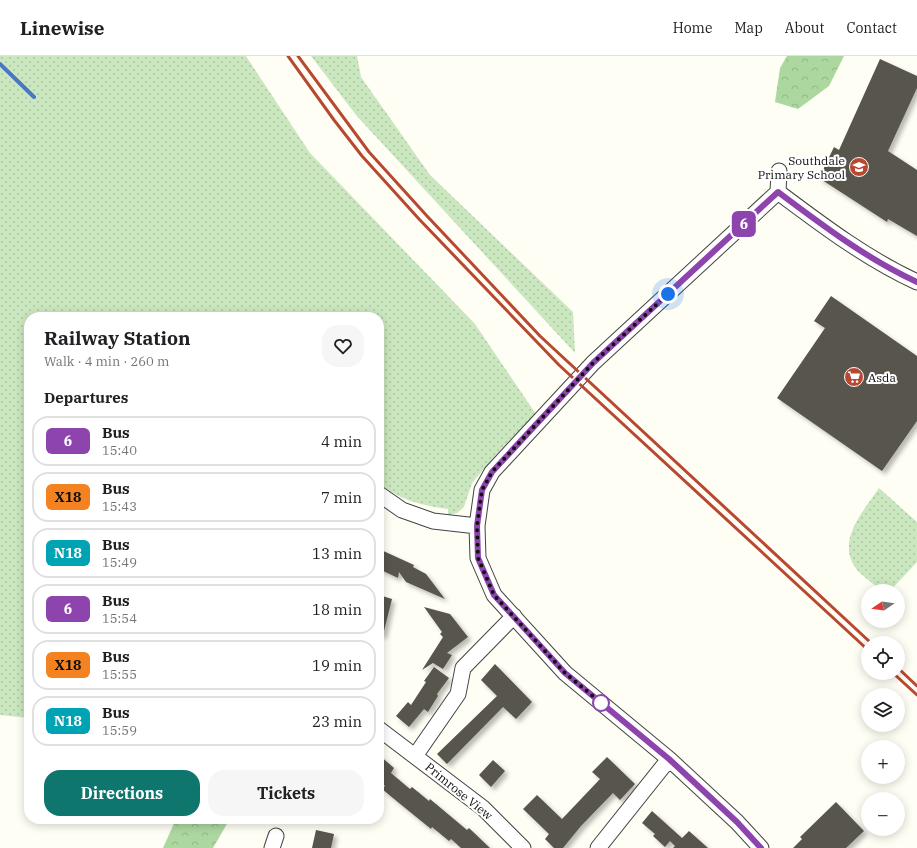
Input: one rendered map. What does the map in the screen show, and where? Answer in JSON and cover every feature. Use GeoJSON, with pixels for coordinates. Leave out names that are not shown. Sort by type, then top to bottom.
{"type":"FeatureCollection","features":[{"type":"Feature","properties":{"kind":"street"},"geometry":{"type":"LineString","coordinates":[[761,848],[737,822],[669,759],[565,673],[494,595],[478,558],[477,526],[482,490],[492,472],[593,363],[778,192],[779,171]]}},
{"type":"Feature","properties":{"kind":"street"},"geometry":{"type":"LineString","coordinates":[[778,192],[844,240],[901,275],[917,282]]}},
{"type":"Feature","properties":{"kind":"street"},"geometry":{"type":"LineString","coordinates":[[384,497],[402,510],[433,520],[477,526]]}},
{"type":"Feature","properties":{"kind":"street","name":"Primrose View"},"geometry":{"type":"LineString","coordinates":[[514,616],[464,668],[458,694],[415,756],[483,808],[522,848]]}},
{"type":"Feature","properties":{"kind":"street"},"geometry":{"type":"LineString","coordinates":[[384,733],[415,756]]}},
{"type":"Feature","properties":{"kind":"street"},"geometry":{"type":"LineString","coordinates":[[598,848],[669,759]]}},
{"type":"Feature","properties":{"kind":"green space"},"geometry":{"type":"Polygon","coordinates":[[[0,56],[246,56],[310,153],[475,324],[536,414],[500,450],[472,483],[464,507],[457,513],[448,515],[448,509],[429,506],[403,498],[384,487],[384,312],[24,312],[24,717],[0,715],[0,56]]]}},
{"type":"Feature","properties":{"kind":"green space"},"geometry":{"type":"Polygon","coordinates":[[[311,56],[357,56],[361,77],[430,175],[573,312],[575,353],[356,115],[311,56]]]}},
{"type":"Feature","properties":{"kind":"green space"},"geometry":{"type":"Polygon","coordinates":[[[787,56],[844,56],[829,86],[798,109],[775,102],[780,68],[787,56]]]}},
{"type":"Feature","properties":{"kind":"green space"},"geometry":{"type":"Polygon","coordinates":[[[879,488],[917,522],[917,562],[897,584],[874,584],[858,571],[851,560],[849,549],[850,538],[859,517],[879,488]]]}},
{"type":"Feature","properties":{"kind":"green space"},"geometry":{"type":"Polygon","coordinates":[[[174,824],[227,824],[213,848],[163,848],[174,824]]]}},
{"type":"Feature","properties":{"kind":"building"},"geometry":{"type":"Polygon","coordinates":[[[880,59],[917,76],[917,88],[888,151],[917,170],[917,236],[888,219],[887,222],[819,178],[834,147],[839,150],[880,59]]]}},
{"type":"Feature","properties":{"kind":"building","name":"Asda"},"geometry":{"type":"Polygon","coordinates":[[[831,296],[917,356],[917,421],[882,471],[777,398],[825,328],[814,321],[831,296]]]}},
{"type":"Feature","properties":{"kind":"building"},"geometry":{"type":"Polygon","coordinates":[[[384,551],[414,565],[413,567],[426,574],[445,599],[406,582],[399,572],[398,578],[384,571],[384,551]]]}},
{"type":"Feature","properties":{"kind":"building"},"geometry":{"type":"Polygon","coordinates":[[[384,597],[392,599],[384,631],[384,597]]]}},
{"type":"Feature","properties":{"kind":"building"},"geometry":{"type":"Polygon","coordinates":[[[424,607],[450,614],[468,637],[447,653],[452,655],[443,669],[433,663],[422,670],[443,637],[440,634],[442,632],[424,607]]]}},
{"type":"Feature","properties":{"kind":"building"},"geometry":{"type":"Polygon","coordinates":[[[495,664],[532,702],[516,719],[503,707],[447,764],[437,754],[497,696],[481,680],[495,664]]]}},
{"type":"Feature","properties":{"kind":"building"},"geometry":{"type":"Polygon","coordinates":[[[434,667],[449,678],[437,694],[438,696],[428,712],[424,709],[409,727],[396,716],[408,702],[411,705],[426,682],[424,681],[434,667]]]}},
{"type":"Feature","properties":{"kind":"building"},"geometry":{"type":"Polygon","coordinates":[[[607,757],[635,784],[620,800],[613,793],[581,826],[563,848],[554,848],[545,839],[549,834],[523,809],[537,795],[562,819],[600,779],[592,772],[607,757]]]}},
{"type":"Feature","properties":{"kind":"building"},"geometry":{"type":"Polygon","coordinates":[[[384,759],[394,768],[391,773],[410,789],[412,787],[429,801],[430,799],[467,830],[469,828],[490,848],[461,848],[451,839],[449,841],[432,827],[431,829],[384,791],[384,759]]]}},
{"type":"Feature","properties":{"kind":"building"},"geometry":{"type":"Polygon","coordinates":[[[493,760],[505,771],[491,787],[479,775],[493,760]]]}},
{"type":"Feature","properties":{"kind":"building"},"geometry":{"type":"Polygon","coordinates":[[[836,802],[861,828],[861,834],[846,848],[793,848],[802,839],[800,837],[836,802]]]}},
{"type":"Feature","properties":{"kind":"building"},"geometry":{"type":"Polygon","coordinates":[[[652,811],[682,838],[689,831],[708,848],[673,848],[675,846],[670,841],[665,847],[653,836],[655,834],[642,823],[652,811]]]}},
{"type":"Feature","properties":{"kind":"building"},"geometry":{"type":"Polygon","coordinates":[[[316,830],[334,834],[331,848],[312,848],[316,830]]]}},
{"type":"Feature","properties":{"kind":"waterway"},"geometry":{"type":"LineString","coordinates":[[0,64],[34,97]]}},
{"type":"Feature","properties":{"kind":"railway"},"geometry":{"type":"LineString","coordinates":[[288,56],[362,156],[419,219],[559,365],[861,644]]}},
{"type":"Feature","properties":{"kind":"railway"},"geometry":{"type":"LineString","coordinates":[[298,56],[369,152],[540,336],[863,636]]}},
{"type":"Feature","properties":{"kind":"railway"},"geometry":{"type":"LineString","coordinates":[[905,675],[917,686]]}},
{"type":"Feature","properties":{"kind":"railway"},"geometry":{"type":"LineString","coordinates":[[901,680],[917,695]]}},
{"type":"Feature","properties":{"kind":"bus line","name":"6"},"geometry":{"type":"LineString","coordinates":[[761,848],[737,822],[669,759],[565,673],[494,595],[478,558],[477,526],[482,490],[492,472],[548,414],[593,363],[778,192],[831,231],[901,275],[917,282]]}},
{"type":"Feature","properties":{"kind":"place","name":"Southdale Primary School"},"geometry":{"type":"Point","coordinates":[859,167]}},
{"type":"Feature","properties":{"kind":"place","name":"Asda"},"geometry":{"type":"Point","coordinates":[854,377]}},
{"type":"Feature","properties":{"kind":"route"},"geometry":{"type":"LineString","coordinates":[[601,703],[605,706],[565,673],[494,595],[478,558],[477,526],[479,506],[482,490],[492,472],[548,414],[593,363],[668,294]]}}]}
